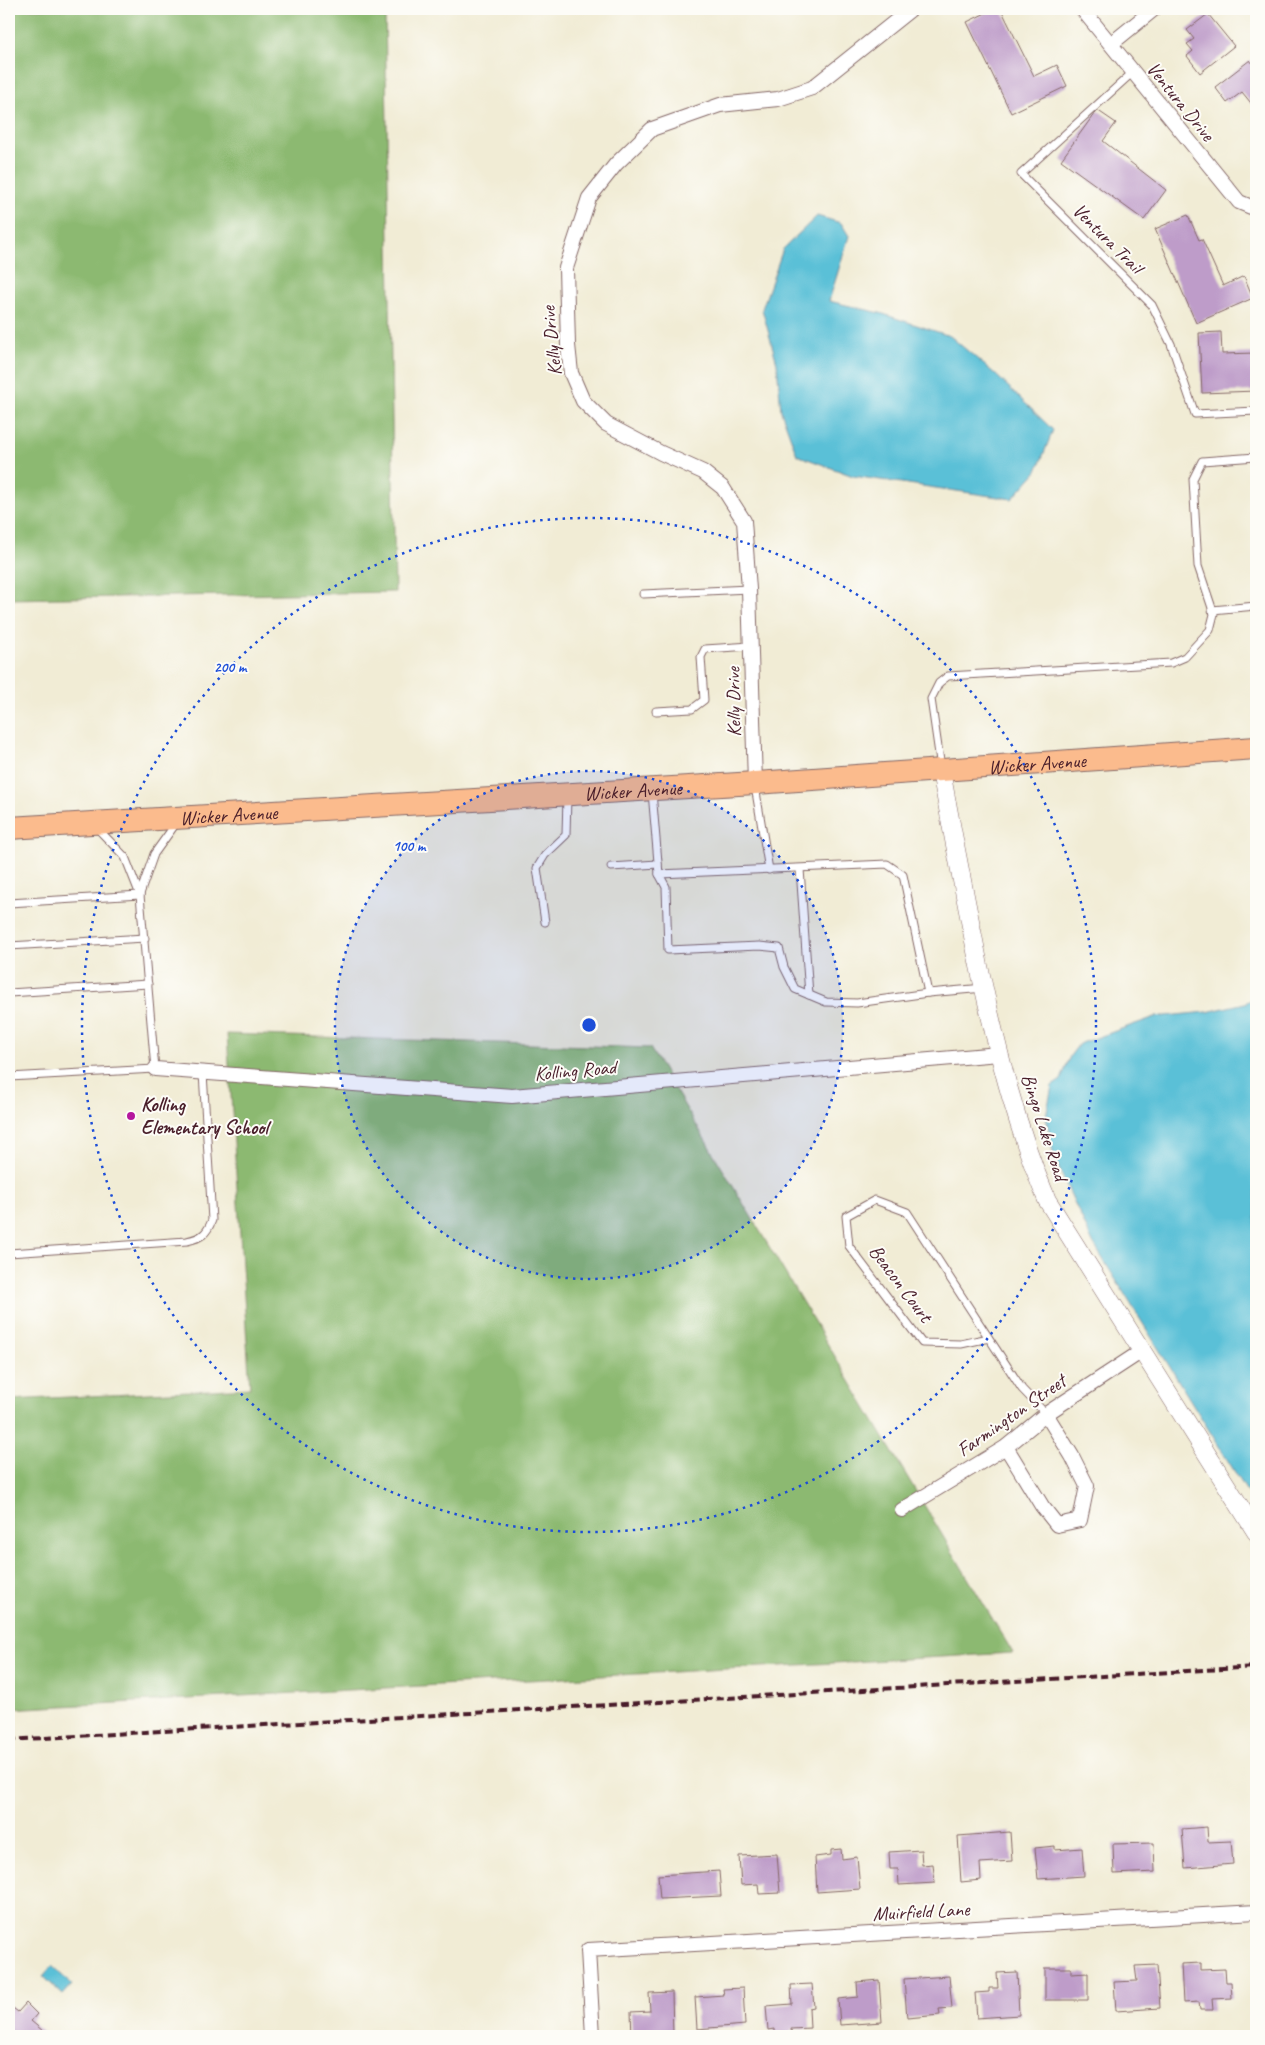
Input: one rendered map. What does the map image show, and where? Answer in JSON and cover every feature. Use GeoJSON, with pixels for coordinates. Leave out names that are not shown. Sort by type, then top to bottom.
{"type":"FeatureCollection","features":[{"type":"Feature","properties":{"kind":"highway","name":"Wicker Avenue"},"geometry":{"type":"LineString","coordinates":[[9,828],[755,783],[1256,748]]}},
{"type":"Feature","properties":{"kind":"street","name":"Kelly Drive"},"geometry":{"type":"LineString","coordinates":[[755,783],[750,589],[744,521],[723,488],[703,472],[661,454],[606,424],[583,401],[571,373],[568,345],[566,268],[589,198],[616,164],[652,129],[720,105],[778,99],[812,88],[911,9]]}},
{"type":"Feature","properties":{"kind":"street","name":"Ventura Drive"},"geometry":{"type":"LineString","coordinates":[[1082,9],[1132,73],[1239,202],[1256,209]]}},
{"type":"Feature","properties":{"kind":"street"},"geometry":{"type":"LineString","coordinates":[[1111,44],[1154,9]]}},
{"type":"Feature","properties":{"kind":"street","name":"Bingo Lake Road"},"geometry":{"type":"LineString","coordinates":[[941,771],[999,1054],[1030,1159],[1047,1200],[1256,1532]]}},
{"type":"Feature","properties":{"kind":"street","name":"Kolling Road"},"geometry":{"type":"LineString","coordinates":[[155,1069],[512,1096],[999,1054]]}},
{"type":"Feature","properties":{"kind":"street","name":"Farmington Street"},"geometry":{"type":"LineString","coordinates":[[902,1510],[1006,1447],[1046,1414],[1142,1351]]}},
{"type":"Feature","properties":{"kind":"street","name":"Beacon Court"},"geometry":{"type":"LineString","coordinates":[[1006,1447],[1042,1506],[1057,1525],[1080,1520],[1087,1486],[1072,1456],[1046,1414]]}},
{"type":"Feature","properties":{"kind":"street","name":"Muirfield Lane"},"geometry":{"type":"LineString","coordinates":[[593,2036],[588,1950],[1256,1912]]}},
{"type":"Feature","properties":{"kind":"lane","name":"Ventura Trail"},"geometry":{"type":"LineString","coordinates":[[1132,73],[1021,174],[1152,305],[1171,344],[1195,414],[1256,411]]}},
{"type":"Feature","properties":{"kind":"lane"},"geometry":{"type":"LineString","coordinates":[[941,771],[931,699],[939,683],[948,676],[1171,663],[1185,656],[1210,630],[1214,614],[1198,566],[1193,479],[1202,461],[1256,457]]}},
{"type":"Feature","properties":{"kind":"lane"},"geometry":{"type":"LineString","coordinates":[[643,594],[750,589]]}},
{"type":"Feature","properties":{"kind":"lane"},"geometry":{"type":"LineString","coordinates":[[1212,610],[1256,606]]}},
{"type":"Feature","properties":{"kind":"lane"},"geometry":{"type":"LineString","coordinates":[[656,711],[692,709],[704,700],[701,657],[705,650],[752,646]]}},
{"type":"Feature","properties":{"kind":"lane"},"geometry":{"type":"LineString","coordinates":[[755,783],[769,870]]}},
{"type":"Feature","properties":{"kind":"lane"},"geometry":{"type":"LineString","coordinates":[[652,789],[659,874],[666,887],[668,950],[759,946],[779,948],[784,967],[795,989],[826,1002],[858,1002],[984,988]]}},
{"type":"Feature","properties":{"kind":"lane"},"geometry":{"type":"LineString","coordinates":[[545,922],[538,868],[545,855],[566,835],[567,794]]}},
{"type":"Feature","properties":{"kind":"lane"},"geometry":{"type":"LineString","coordinates":[[140,894],[154,854],[180,818]]}},
{"type":"Feature","properties":{"kind":"lane"},"geometry":{"type":"LineString","coordinates":[[9,1077],[155,1069],[140,894],[125,857],[92,823]]}},
{"type":"Feature","properties":{"kind":"lane"},"geometry":{"type":"LineString","coordinates":[[611,867],[658,864]]}},
{"type":"Feature","properties":{"kind":"lane"},"geometry":{"type":"LineString","coordinates":[[659,874],[887,864],[903,875],[928,993]]}},
{"type":"Feature","properties":{"kind":"lane"},"geometry":{"type":"LineString","coordinates":[[800,869],[809,995]]}},
{"type":"Feature","properties":{"kind":"lane"},"geometry":{"type":"LineString","coordinates":[[9,903],[140,894]]}},
{"type":"Feature","properties":{"kind":"lane"},"geometry":{"type":"LineString","coordinates":[[9,946],[145,938]]}},
{"type":"Feature","properties":{"kind":"lane"},"geometry":{"type":"LineString","coordinates":[[9,993],[148,984]]}},
{"type":"Feature","properties":{"kind":"lane"},"geometry":{"type":"LineString","coordinates":[[9,1253],[186,1241],[200,1238],[208,1231],[212,1220],[203,1072]]}},
{"type":"Feature","properties":{"kind":"lane","name":"Beacon Court"},"geometry":{"type":"LineString","coordinates":[[988,1338],[961,1344],[922,1343],[848,1246],[846,1216],[876,1200],[907,1212],[1022,1389],[1046,1414]]}},
{"type":"Feature","properties":{"kind":"green space"},"geometry":{"type":"Polygon","coordinates":[[[9,9],[385,9],[395,592],[9,599],[9,9]]]}},
{"type":"Feature","properties":{"kind":"green space"},"geometry":{"type":"Polygon","coordinates":[[[227,1034],[650,1048],[1013,1653],[9,1709],[9,1400],[250,1388],[227,1034]]]}},
{"type":"Feature","properties":{"kind":"water"},"geometry":{"type":"Polygon","coordinates":[[[817,216],[841,223],[849,236],[829,301],[880,313],[950,336],[995,374],[1053,430],[1037,471],[1012,499],[853,476],[797,455],[781,411],[777,363],[762,309],[783,249],[817,216]]]}},
{"type":"Feature","properties":{"kind":"water"},"geometry":{"type":"Polygon","coordinates":[[[1256,997],[1256,1506],[1093,1243],[1054,1158],[1046,1116],[1052,1086],[1061,1080],[1070,1056],[1079,1044],[1155,1017],[1207,1012],[1245,1003],[1256,997]]]}},
{"type":"Feature","properties":{"kind":"water"},"geometry":{"type":"Polygon","coordinates":[[[52,1966],[72,1985],[63,1995],[43,1976],[52,1966]]]}},
{"type":"Feature","properties":{"kind":"building"},"geometry":{"type":"Polygon","coordinates":[[[994,9],[1001,9],[1034,76],[1057,65],[1067,86],[1011,113],[967,22],[994,9]]]}},
{"type":"Feature","properties":{"kind":"building"},"geometry":{"type":"Polygon","coordinates":[[[1208,14],[1234,46],[1200,73],[1187,56],[1193,51],[1187,44],[1194,39],[1187,30],[1208,14]]]}},
{"type":"Feature","properties":{"kind":"building"},"geometry":{"type":"Polygon","coordinates":[[[1250,60],[1256,68],[1256,107],[1242,92],[1227,103],[1215,87],[1250,60]]]}},
{"type":"Feature","properties":{"kind":"building"},"geometry":{"type":"Polygon","coordinates":[[[1097,110],[1116,123],[1103,141],[1166,190],[1144,220],[1061,160],[1097,110]]]}},
{"type":"Feature","properties":{"kind":"building"},"geometry":{"type":"Polygon","coordinates":[[[1188,215],[1199,240],[1202,239],[1223,286],[1244,276],[1253,298],[1196,323],[1155,229],[1188,215]]]}},
{"type":"Feature","properties":{"kind":"building"},"geometry":{"type":"Polygon","coordinates":[[[1221,332],[1222,354],[1256,353],[1256,391],[1202,393],[1199,333],[1221,332]]]}},
{"type":"Feature","properties":{"kind":"building"},"geometry":{"type":"Polygon","coordinates":[[[1207,1827],[1208,1842],[1231,1841],[1233,1864],[1185,1868],[1182,1829],[1207,1827]]]}},
{"type":"Feature","properties":{"kind":"building"},"geometry":{"type":"Polygon","coordinates":[[[1010,1832],[1012,1861],[980,1863],[981,1880],[961,1882],[958,1836],[1010,1832]]]}},
{"type":"Feature","properties":{"kind":"building"},"geometry":{"type":"Polygon","coordinates":[[[1154,1843],[1155,1872],[1114,1874],[1113,1844],[1154,1843]]]}},
{"type":"Feature","properties":{"kind":"building"},"geometry":{"type":"Polygon","coordinates":[[[1055,1846],[1055,1850],[1082,1848],[1084,1876],[1038,1879],[1035,1848],[1055,1846]]]}},
{"type":"Feature","properties":{"kind":"building"},"geometry":{"type":"Polygon","coordinates":[[[841,1849],[842,1859],[857,1857],[860,1889],[817,1892],[815,1857],[831,1855],[831,1850],[841,1849]]]}},
{"type":"Feature","properties":{"kind":"building"},"geometry":{"type":"Polygon","coordinates":[[[921,1850],[922,1865],[933,1864],[935,1883],[899,1885],[898,1869],[890,1869],[889,1852],[921,1850]]]}},
{"type":"Feature","properties":{"kind":"building"},"geometry":{"type":"Polygon","coordinates":[[[777,1854],[780,1893],[759,1894],[758,1884],[741,1885],[739,1856],[777,1854]]]}},
{"type":"Feature","properties":{"kind":"building"},"geometry":{"type":"Polygon","coordinates":[[[719,1871],[721,1896],[660,1899],[658,1875],[719,1871]]]}},
{"type":"Feature","properties":{"kind":"building"},"geometry":{"type":"Polygon","coordinates":[[[1201,1963],[1201,1970],[1225,1969],[1226,1982],[1231,1982],[1232,1998],[1212,1999],[1213,2010],[1200,2010],[1199,2002],[1183,2003],[1181,1964],[1201,1963]]]}},
{"type":"Feature","properties":{"kind":"building"},"geometry":{"type":"Polygon","coordinates":[[[1157,1965],[1160,2008],[1116,2011],[1114,1982],[1137,1981],[1135,1966],[1157,1965]]]}},
{"type":"Feature","properties":{"kind":"building"},"geometry":{"type":"Polygon","coordinates":[[[1045,1968],[1071,1968],[1071,1974],[1088,1973],[1088,2000],[1045,2000],[1045,1968]]]}},
{"type":"Feature","properties":{"kind":"building"},"geometry":{"type":"Polygon","coordinates":[[[1017,1972],[1019,2015],[977,2018],[975,1993],[989,1992],[989,1988],[998,1988],[997,1973],[1017,1972]]]}},
{"type":"Feature","properties":{"kind":"building"},"geometry":{"type":"Polygon","coordinates":[[[949,1976],[952,2008],[939,2009],[940,2015],[907,2018],[904,1979],[949,1976]]]}},
{"type":"Feature","properties":{"kind":"building"},"geometry":{"type":"Polygon","coordinates":[[[879,1980],[882,2022],[840,2025],[838,1999],[858,1997],[857,1982],[879,1980]]]}},
{"type":"Feature","properties":{"kind":"building"},"geometry":{"type":"Polygon","coordinates":[[[812,1984],[814,2007],[809,2008],[810,2028],[791,2029],[792,2036],[774,2036],[774,2029],[768,2030],[766,2006],[792,2004],[791,1985],[812,1984]]]}},
{"type":"Feature","properties":{"kind":"building"},"geometry":{"type":"Polygon","coordinates":[[[743,1988],[745,2025],[697,2029],[695,1997],[724,1995],[723,1989],[743,1988]]]}},
{"type":"Feature","properties":{"kind":"building"},"geometry":{"type":"Polygon","coordinates":[[[672,1992],[673,2035],[632,2036],[631,2012],[650,2011],[649,1993],[672,1992]]]}},
{"type":"Feature","properties":{"kind":"building"},"geometry":{"type":"Polygon","coordinates":[[[26,2003],[37,2014],[31,2021],[49,2036],[9,2036],[9,2005],[18,2012],[26,2003]]]}},
{"type":"Feature","properties":{"kind":"railway"},"geometry":{"type":"LineString","coordinates":[[9,1740],[1256,1667]]}},
{"type":"Feature","properties":{"kind":"place","name":"Kolling Elementary School"},"geometry":{"type":"Point","coordinates":[131,1116]}}]}
